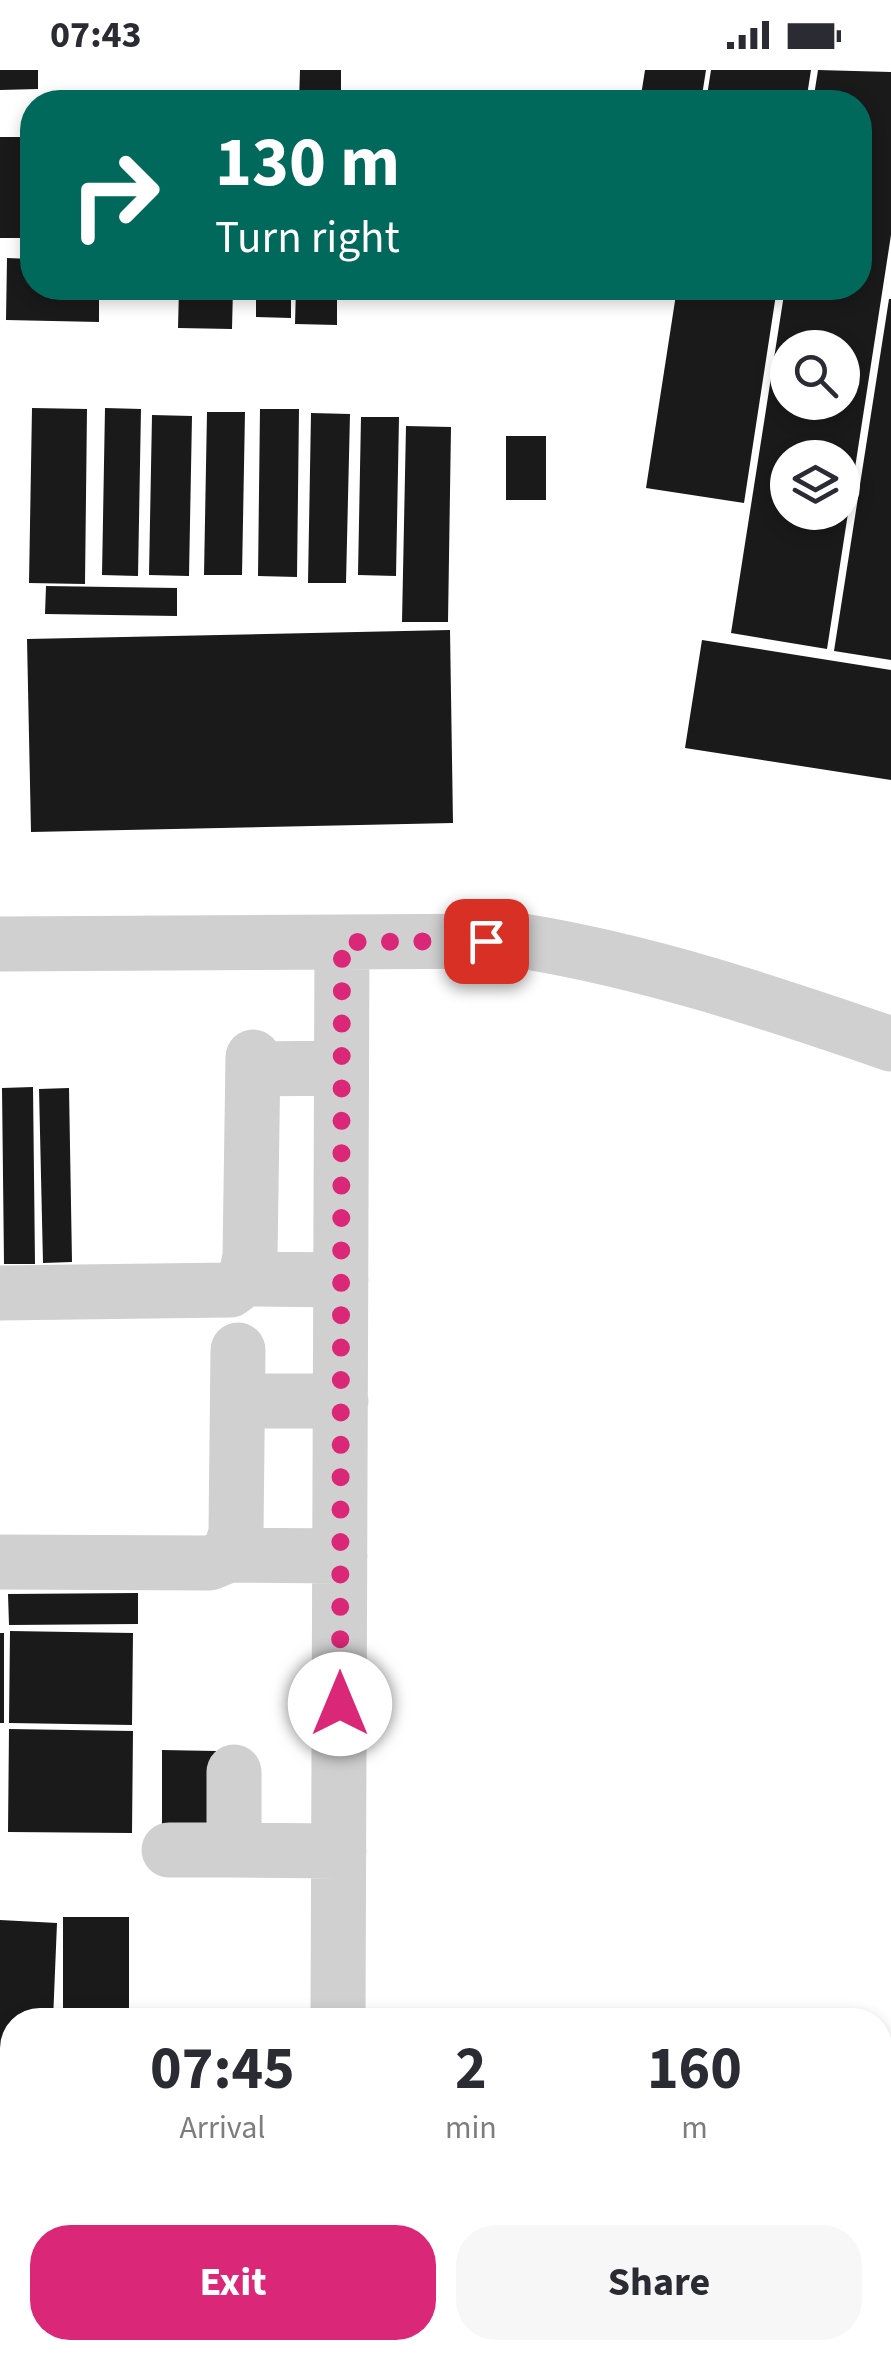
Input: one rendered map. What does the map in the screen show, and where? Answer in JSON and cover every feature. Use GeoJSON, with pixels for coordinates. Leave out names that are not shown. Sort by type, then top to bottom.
{"type":"FeatureCollection","features":[{"type":"Feature","properties":{"kind":"street"},"geometry":{"type":"LineString","coordinates":[[0,944],[522,940],[606,955],[733,989],[891,1044]]}},
{"type":"Feature","properties":{"kind":"street"},"geometry":{"type":"LineString","coordinates":[[338,2008],[342,942]]}},
{"type":"Feature","properties":{"kind":"street"},"geometry":{"type":"LineString","coordinates":[[0,1292],[230,1290],[244,1278],[250,1256],[253,1063],[341,1068]]}},
{"type":"Feature","properties":{"kind":"street"},"geometry":{"type":"LineString","coordinates":[[244,1278],[341,1280]]}},
{"type":"Feature","properties":{"kind":"street"},"geometry":{"type":"LineString","coordinates":[[229,1555],[236,1533],[238,1376],[341,1402]]}},
{"type":"Feature","properties":{"kind":"street"},"geometry":{"type":"LineString","coordinates":[[0,1562],[210,1563],[229,1555],[340,1556]]}},
{"type":"Feature","properties":{"kind":"street"},"geometry":{"type":"LineString","coordinates":[[234,1772],[234,1850]]}},
{"type":"Feature","properties":{"kind":"street"},"geometry":{"type":"LineString","coordinates":[[169,1850],[339,1851]]}},
{"type":"Feature","properties":{"kind":"building"},"geometry":{"type":"Polygon","coordinates":[[[0,70],[38,70],[38,89],[0,90],[0,70]]]}},
{"type":"Feature","properties":{"kind":"building"},"geometry":{"type":"Polygon","coordinates":[[[300,70],[341,70],[341,90],[299,90],[300,70]]]}},
{"type":"Feature","properties":{"kind":"building"},"geometry":{"type":"Polygon","coordinates":[[[645,70],[706,70],[703,90],[642,90],[645,70]]]}},
{"type":"Feature","properties":{"kind":"building"},"geometry":{"type":"Polygon","coordinates":[[[711,70],[811,70],[808,90],[708,90],[711,70]]]}},
{"type":"Feature","properties":{"kind":"building"},"geometry":{"type":"Polygon","coordinates":[[[818,70],[891,72],[891,235],[859,440],[770,440],[770,530],[845,530],[827,649],[731,633],[770,384],[770,420],[860,420],[860,330],[778,330],[783,300],[872,300],[872,90],[815,90],[818,70]]]}},
{"type":"Feature","properties":{"kind":"building"},"geometry":{"type":"Polygon","coordinates":[[[0,137],[20,137],[20,238],[0,238],[0,137]]]}},
{"type":"Feature","properties":{"kind":"building"},"geometry":{"type":"Polygon","coordinates":[[[7,258],[20,259],[20,300],[99,300],[99,322],[6,320],[7,258]]]}},
{"type":"Feature","properties":{"kind":"building"},"geometry":{"type":"Polygon","coordinates":[[[891,299],[891,660],[834,651],[853,530],[860,530],[860,485],[891,299]]]}},
{"type":"Feature","properties":{"kind":"building"},"geometry":{"type":"Polygon","coordinates":[[[179,300],[233,300],[232,329],[178,328],[179,300]]]}},
{"type":"Feature","properties":{"kind":"building"},"geometry":{"type":"Polygon","coordinates":[[[256,300],[291,300],[291,318],[256,317],[256,300]]]}},
{"type":"Feature","properties":{"kind":"building"},"geometry":{"type":"Polygon","coordinates":[[[296,300],[337,300],[337,325],[295,324],[296,300]]]}},
{"type":"Feature","properties":{"kind":"building"},"geometry":{"type":"Polygon","coordinates":[[[675,300],[775,300],[744,503],[646,488],[675,300]]]}},
{"type":"Feature","properties":{"kind":"building"},"geometry":{"type":"Polygon","coordinates":[[[32,408],[87,409],[85,584],[29,583],[32,408]]]}},
{"type":"Feature","properties":{"kind":"building"},"geometry":{"type":"Polygon","coordinates":[[[105,408],[141,409],[138,576],[102,575],[105,408]]]}},
{"type":"Feature","properties":{"kind":"building"},"geometry":{"type":"Polygon","coordinates":[[[260,409],[299,409],[297,577],[258,576],[260,409]]]}},
{"type":"Feature","properties":{"kind":"building"},"geometry":{"type":"Polygon","coordinates":[[[207,412],[245,412],[242,575],[204,575],[207,412]]]}},
{"type":"Feature","properties":{"kind":"building"},"geometry":{"type":"Polygon","coordinates":[[[311,413],[350,414],[346,583],[308,583],[311,413]]]}},
{"type":"Feature","properties":{"kind":"building"},"geometry":{"type":"Polygon","coordinates":[[[152,415],[192,416],[189,576],[149,575],[152,415]]]}},
{"type":"Feature","properties":{"kind":"building"},"geometry":{"type":"Polygon","coordinates":[[[361,417],[399,417],[396,576],[358,575],[361,417]]]}},
{"type":"Feature","properties":{"kind":"building"},"geometry":{"type":"Polygon","coordinates":[[[406,426],[451,427],[448,622],[402,622],[406,426]]]}},
{"type":"Feature","properties":{"kind":"building"},"geometry":{"type":"Polygon","coordinates":[[[506,436],[546,436],[546,500],[506,500],[506,436]]]}},
{"type":"Feature","properties":{"kind":"building"},"geometry":{"type":"Polygon","coordinates":[[[46,586],[177,588],[177,616],[45,614],[46,586]]]}},
{"type":"Feature","properties":{"kind":"building"},"geometry":{"type":"Polygon","coordinates":[[[450,630],[453,823],[31,832],[27,639],[450,630]]]}},
{"type":"Feature","properties":{"kind":"building"},"geometry":{"type":"Polygon","coordinates":[[[702,640],[891,670],[891,780],[685,748],[702,640]]]}},
{"type":"Feature","properties":{"kind":"building"},"geometry":{"type":"Polygon","coordinates":[[[33,1087],[35,1264],[4,1264],[2,1088],[33,1087]]]}},
{"type":"Feature","properties":{"kind":"building"},"geometry":{"type":"Polygon","coordinates":[[[69,1088],[72,1262],[43,1263],[39,1089],[69,1088]]]}},
{"type":"Feature","properties":{"kind":"building"},"geometry":{"type":"Polygon","coordinates":[[[138,1593],[138,1624],[9,1625],[8,1594],[138,1593]]]}},
{"type":"Feature","properties":{"kind":"building"},"geometry":{"type":"Polygon","coordinates":[[[10,1631],[133,1633],[132,1725],[9,1723],[10,1631]]]}},
{"type":"Feature","properties":{"kind":"building"},"geometry":{"type":"Polygon","coordinates":[[[0,1633],[4,1633],[4,1723],[0,1723],[0,1633]]]}},
{"type":"Feature","properties":{"kind":"building"},"geometry":{"type":"Polygon","coordinates":[[[9,1729],[133,1731],[132,1833],[8,1832],[9,1729]]]}},
{"type":"Feature","properties":{"kind":"building"},"geometry":{"type":"Polygon","coordinates":[[[162,1750],[216,1751],[215,1826],[162,1826],[162,1750]]]}},
{"type":"Feature","properties":{"kind":"building"},"geometry":{"type":"Polygon","coordinates":[[[63,1917],[129,1917],[129,2008],[63,2008],[63,1917]]]}},
{"type":"Feature","properties":{"kind":"building"},"geometry":{"type":"Polygon","coordinates":[[[0,1920],[57,1923],[53,2008],[0,2008],[0,1920]]]}},
{"type":"Feature","properties":{"kind":"route"},"geometry":{"type":"LineString","coordinates":[[340,1704],[342,942],[486,941]]}}]}
